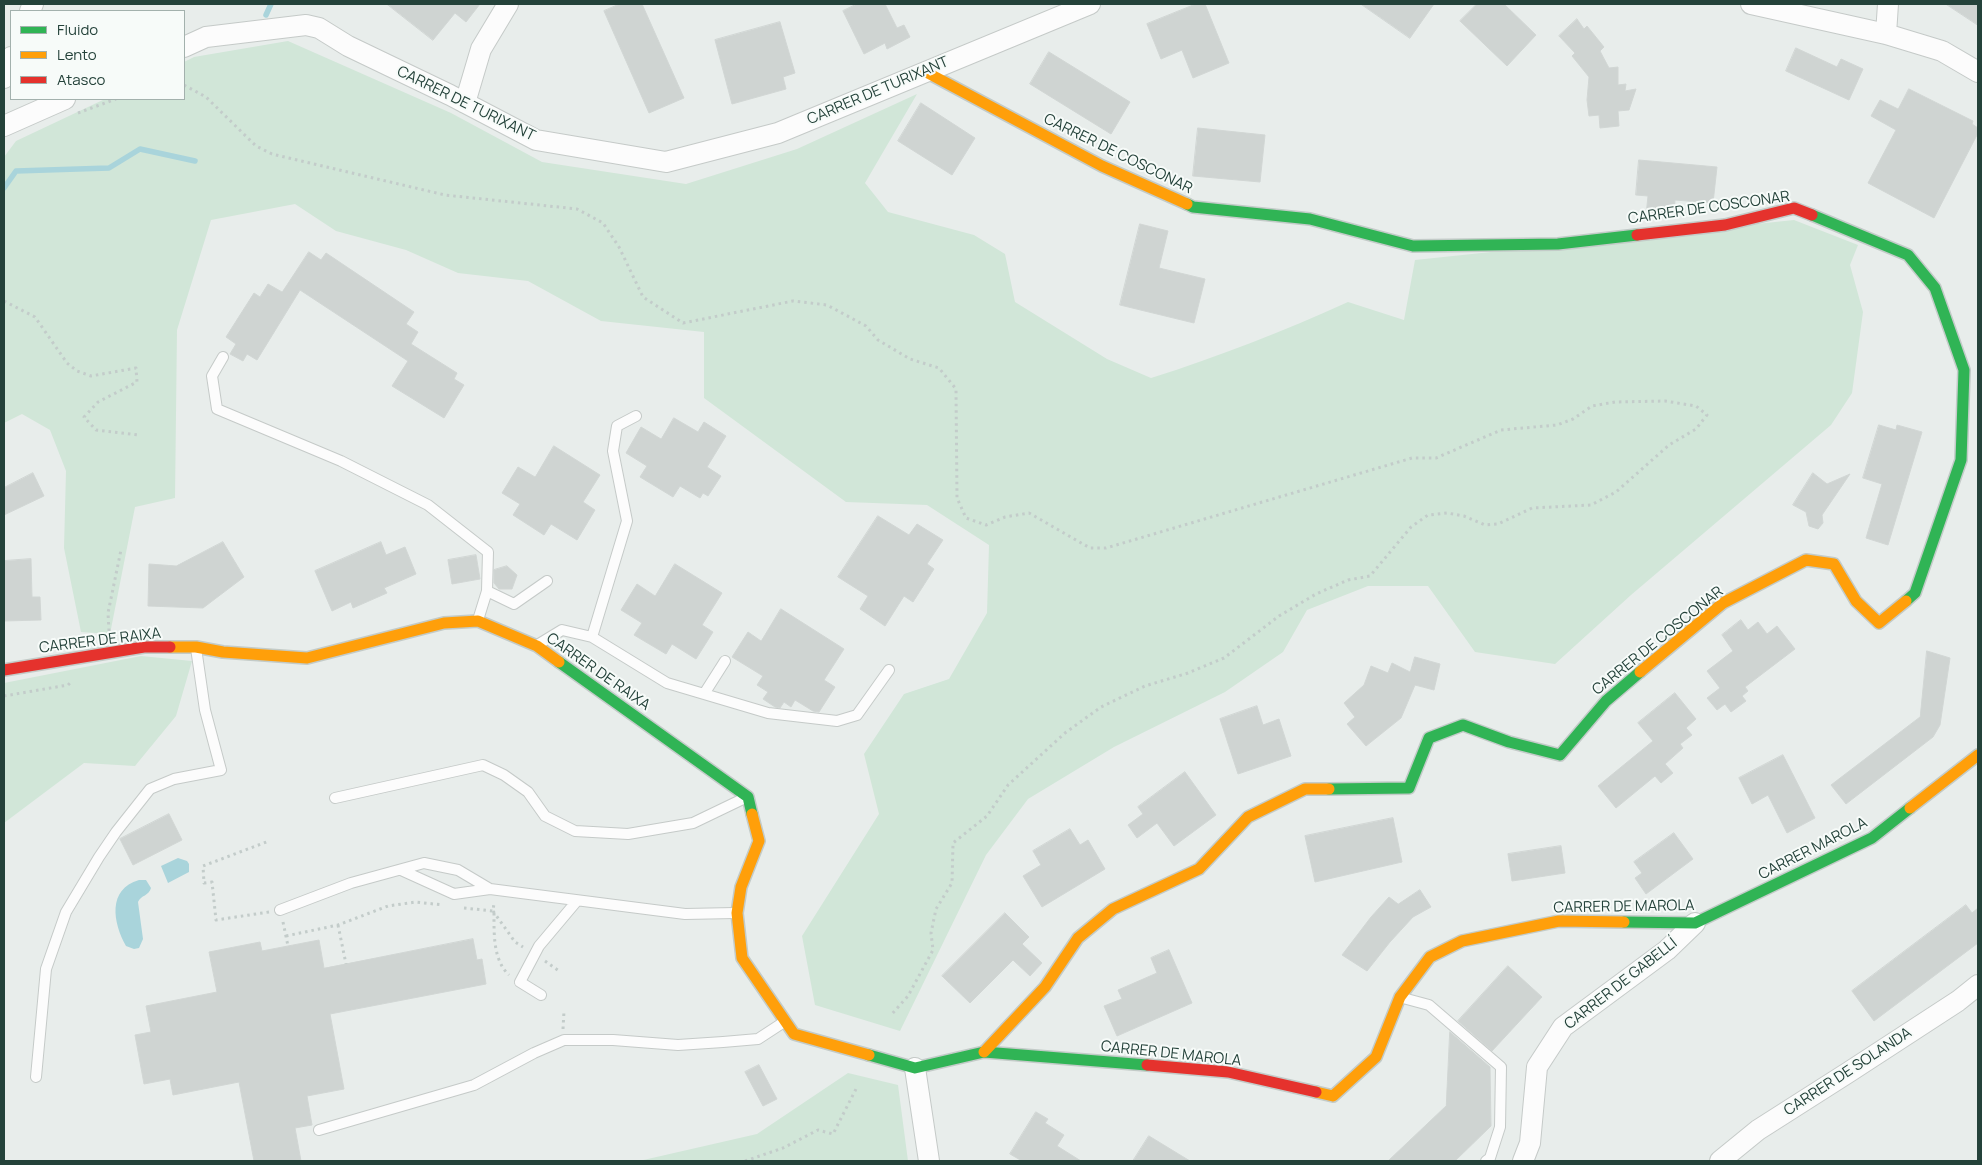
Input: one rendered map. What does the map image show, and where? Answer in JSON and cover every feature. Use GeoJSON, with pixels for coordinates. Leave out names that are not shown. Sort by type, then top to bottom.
{"type":"FeatureCollection","features":[{"type":"Feature","properties":{"kind":"street"},"geometry":{"type":"LineString","coordinates":[[465,102],[481,49],[508,4]]}},
{"type":"Feature","properties":{"kind":"street","name":"CARRER DE TURIXANT"},"geometry":{"type":"LineString","coordinates":[[185,47],[206,37],[306,25],[319,28],[348,46],[465,102],[536,140],[666,162],[778,133],[1090,4]]}},
{"type":"Feature","properties":{"kind":"street"},"geometry":{"type":"LineString","coordinates":[[1751,4],[1886,34],[1942,51],[1978,72]]}},
{"type":"Feature","properties":{"kind":"street"},"geometry":{"type":"LineString","coordinates":[[1886,34],[1888,4]]}},
{"type":"Feature","properties":{"kind":"street"},"geometry":{"type":"LineString","coordinates":[[4,78],[10,60]]}},
{"type":"Feature","properties":{"kind":"street","name":"CARRER DE COSCONAR"},"geometry":{"type":"LineString","coordinates":[[926,72],[1102,166],[1193,207],[1310,219],[1413,246],[1558,244],[1726,224],[1794,208],[1908,255],[1935,288],[1964,370],[1961,460],[1915,593],[1879,623],[1856,601],[1834,564],[1806,560],[1723,603],[1606,701],[1560,755],[1509,742],[1464,725],[1429,738],[1409,788],[1305,789],[1248,817],[1199,869],[1113,909],[1078,938],[1045,987],[1006,1031],[984,1052]]}},
{"type":"Feature","properties":{"kind":"street"},"geometry":{"type":"LineString","coordinates":[[4,126],[63,100]]}},
{"type":"Feature","properties":{"kind":"street","name":"CARRER DE RAIXA"},"geometry":{"type":"LineString","coordinates":[[4,670],[144,647],[196,647],[223,652],[307,658],[444,623],[478,621],[536,646],[748,797]]}},
{"type":"Feature","properties":{"kind":"street","name":"CARRER MAROLA"},"geometry":{"type":"LineString","coordinates":[[1755,895],[1872,838],[1978,755]]}},
{"type":"Feature","properties":{"kind":"street"},"geometry":{"type":"LineString","coordinates":[[748,797],[759,840],[741,887],[737,913],[742,958],[794,1034],[915,1068],[929,1161]]}},
{"type":"Feature","properties":{"kind":"street","name":"CARRER DE MAROLA"},"geometry":{"type":"LineString","coordinates":[[915,1068],[984,1052],[1228,1072],[1333,1096],[1376,1057],[1400,997],[1430,957],[1462,941],[1559,921],[1695,923],[1755,895]]}},
{"type":"Feature","properties":{"kind":"street","name":"CARRER DE GABELLÍ"},"geometry":{"type":"LineString","coordinates":[[1523,1161],[1530,1144],[1537,1067],[1563,1027],[1667,950],[1695,923]]}},
{"type":"Feature","properties":{"kind":"street","name":"CARRER DE SOLANDA"},"geometry":{"type":"LineString","coordinates":[[1720,1161],[1758,1130],[1958,1001],[1978,985]]}},
{"type":"Feature","properties":{"kind":"lane"},"geometry":{"type":"LineString","coordinates":[[223,357],[212,376],[217,409],[341,461],[428,505],[488,552],[488,591],[478,621]]}},
{"type":"Feature","properties":{"kind":"lane"},"geometry":{"type":"LineString","coordinates":[[592,637],[627,521],[613,451],[617,426],[636,416]]}},
{"type":"Feature","properties":{"kind":"lane"},"geometry":{"type":"LineString","coordinates":[[488,591],[514,604],[547,581]]}},
{"type":"Feature","properties":{"kind":"lane"},"geometry":{"type":"LineString","coordinates":[[536,646],[562,630],[592,637],[667,682],[768,713],[837,721],[857,715],[889,670]]}},
{"type":"Feature","properties":{"kind":"lane"},"geometry":{"type":"LineString","coordinates":[[36,1077],[46,969],[66,912],[99,857],[150,789],[174,779],[221,770],[205,710],[196,647]]}},
{"type":"Feature","properties":{"kind":"lane"},"geometry":{"type":"LineString","coordinates":[[704,694],[724,661]]}},
{"type":"Feature","properties":{"kind":"lane"},"geometry":{"type":"LineString","coordinates":[[335,798],[483,765],[504,775],[528,792],[545,816],[575,832],[628,834],[693,822],[748,797]]}},
{"type":"Feature","properties":{"kind":"lane"},"geometry":{"type":"LineString","coordinates":[[280,910],[351,883],[424,863],[458,870],[490,889]]}},
{"type":"Feature","properties":{"kind":"lane"},"geometry":{"type":"LineString","coordinates":[[400,870],[454,894],[490,889],[576,902],[685,914],[737,913]]}},
{"type":"Feature","properties":{"kind":"lane"},"geometry":{"type":"LineString","coordinates":[[541,996],[520,982],[539,946],[576,902]]}},
{"type":"Feature","properties":{"kind":"lane"},"geometry":{"type":"LineString","coordinates":[[1400,997],[1429,1004],[1501,1067],[1500,1127],[1490,1158],[1486,1161]]}},
{"type":"Feature","properties":{"kind":"lane"},"geometry":{"type":"LineString","coordinates":[[320,1130],[474,1085],[534,1053],[564,1040],[613,1040],[678,1045],[758,1039],[785,1021]]}},
{"type":"Feature","properties":{"kind":"path"},"geometry":{"type":"LineString","coordinates":[[185,86],[206,97],[256,146],[272,154],[445,196],[577,209],[603,223],[619,247],[643,297],[683,323],[793,300],[827,305],[866,326],[878,340],[910,359],[939,368],[956,389],[957,498],[966,518],[986,525],[1005,517],[1029,513],[1090,548],[1106,548],[1133,541],[1412,458],[1436,458],[1501,430],[1556,425],[1573,419],[1592,406],[1615,402],[1665,401],[1696,406],[1707,415],[1696,429],[1669,445],[1616,492],[1590,505],[1532,508],[1492,525],[1485,525],[1464,516],[1447,513],[1428,514],[1411,527],[1370,576],[1348,580],[1316,594],[1279,616],[1224,658],[1188,673],[1145,686],[1101,706],[1065,732],[1008,785],[987,816],[953,844],[952,883],[936,909],[931,933],[933,950],[908,996],[891,1015]]}},
{"type":"Feature","properties":{"kind":"path"},"geometry":{"type":"LineString","coordinates":[[4,301],[35,317],[66,362],[77,371],[91,376],[136,368],[137,382],[98,402],[84,417],[96,430],[139,435]]}},
{"type":"Feature","properties":{"kind":"path"},"geometry":{"type":"LineString","coordinates":[[89,656],[109,637],[108,613],[121,550]]}},
{"type":"Feature","properties":{"kind":"path"},"geometry":{"type":"LineString","coordinates":[[269,841],[203,866],[204,883],[212,882],[216,920],[280,910],[288,946]]}},
{"type":"Feature","properties":{"kind":"path"},"geometry":{"type":"LineString","coordinates":[[286,936],[338,925],[388,906],[416,902]]}},
{"type":"Feature","properties":{"kind":"path"},"geometry":{"type":"LineString","coordinates":[[509,974],[503,969],[495,946],[494,911],[515,942],[524,948]]}},
{"type":"Feature","properties":{"kind":"path"},"geometry":{"type":"LineString","coordinates":[[338,925],[346,964]]}},
{"type":"Feature","properties":{"kind":"path"},"geometry":{"type":"LineString","coordinates":[[547,963],[559,971]]}},
{"type":"Feature","properties":{"kind":"path"},"geometry":{"type":"LineString","coordinates":[[562,1031],[564,1011]]}},
{"type":"Feature","properties":{"kind":"path"},"geometry":{"type":"LineString","coordinates":[[745,1161],[783,1148],[818,1130],[833,1134],[856,1089]]}},
{"type":"Feature","properties":{"kind":"green space"},"geometry":{"type":"Polygon","coordinates":[[[288,41],[451,113],[542,162],[686,184],[797,149],[917,94],[865,183],[888,212],[974,235],[1005,254],[1015,302],[1107,359],[1151,378],[1251,343],[1348,302],[1404,320],[1415,260],[1794,220],[1858,245],[1850,265],[1863,312],[1852,393],[1831,425],[1631,595],[1555,664],[1475,652],[1428,586],[1368,586],[1307,610],[1283,652],[1225,692],[1114,747],[1028,799],[986,855],[900,1031],[815,1005],[802,936],[879,814],[864,754],[904,694],[949,679],[987,613],[989,545],[927,505],[846,502],[704,398],[704,332],[601,321],[528,281],[458,273],[406,250],[336,231],[295,204],[211,220],[177,330],[175,498],[135,507],[110,634],[81,632],[64,548],[66,471],[50,430],[22,414],[4,423],[4,157],[16,141],[103,100],[185,100],[185,62],[194,57],[288,41]]]}},
{"type":"Feature","properties":{"kind":"green space"},"geometry":{"type":"Polygon","coordinates":[[[141,656],[192,661],[176,716],[135,766],[84,763],[4,823],[4,683],[141,656]]]}},
{"type":"Feature","properties":{"kind":"green space"},"geometry":{"type":"Polygon","coordinates":[[[848,1073],[898,1085],[908,1161],[639,1161],[757,1134],[848,1073]]]}},
{"type":"Feature","properties":{"kind":"water"},"geometry":{"type":"Polygon","coordinates":[[[178,858],[187,861],[189,872],[168,883],[161,866],[178,858]]]}},
{"type":"Feature","properties":{"kind":"water"},"geometry":{"type":"Polygon","coordinates":[[[139,880],[146,880],[151,888],[149,893],[138,902],[143,939],[139,948],[134,949],[126,946],[122,937],[118,927],[116,908],[117,899],[122,891],[129,884],[139,880]]]}},
{"type":"Feature","properties":{"kind":"building"},"geometry":{"type":"Polygon","coordinates":[[[387,4],[480,4],[466,22],[455,13],[433,40],[387,4]]]}},
{"type":"Feature","properties":{"kind":"building"},"geometry":{"type":"Polygon","coordinates":[[[620,4],[642,4],[684,98],[649,113],[604,11],[620,4]]]}},
{"type":"Feature","properties":{"kind":"building"},"geometry":{"type":"Polygon","coordinates":[[[857,4],[885,4],[897,28],[904,25],[910,37],[887,49],[885,43],[864,54],[843,11],[857,4]]]}},
{"type":"Feature","properties":{"kind":"building"},"geometry":{"type":"Polygon","coordinates":[[[1196,4],[1205,4],[1229,63],[1193,78],[1182,50],[1161,59],[1147,24],[1196,4]]]}},
{"type":"Feature","properties":{"kind":"building"},"geometry":{"type":"Polygon","coordinates":[[[1361,4],[1434,4],[1410,38],[1361,4]]]}},
{"type":"Feature","properties":{"kind":"building"},"geometry":{"type":"Polygon","coordinates":[[[1477,4],[1504,4],[1536,35],[1507,66],[1460,21],[1477,4]]]}},
{"type":"Feature","properties":{"kind":"building"},"geometry":{"type":"Polygon","coordinates":[[[1946,4],[1978,4],[1978,25],[1946,4]]]}},
{"type":"Feature","properties":{"kind":"building"},"geometry":{"type":"Polygon","coordinates":[[[1577,19],[1584,29],[1587,26],[1604,47],[1600,51],[1609,68],[1618,67],[1618,85],[1626,84],[1625,91],[1636,89],[1629,110],[1618,111],[1619,126],[1600,128],[1599,115],[1589,116],[1587,100],[1589,77],[1572,56],[1575,53],[1559,36],[1577,19]]]}},
{"type":"Feature","properties":{"kind":"building"},"geometry":{"type":"Polygon","coordinates":[[[780,22],[795,73],[783,77],[786,89],[732,104],[715,40],[780,22]]]}},
{"type":"Feature","properties":{"kind":"building"},"geometry":{"type":"Polygon","coordinates":[[[1796,48],[1837,67],[1841,59],[1863,69],[1849,100],[1786,71],[1796,48]]]}},
{"type":"Feature","properties":{"kind":"building"},"geometry":{"type":"Polygon","coordinates":[[[1049,52],[1130,102],[1111,134],[1030,84],[1049,52]]]}},
{"type":"Feature","properties":{"kind":"building"},"geometry":{"type":"Polygon","coordinates":[[[1909,89],[1973,121],[1972,124],[1978,128],[1978,133],[1934,218],[1868,183],[1896,130],[1871,116],[1880,100],[1898,109],[1909,89]]]}},
{"type":"Feature","properties":{"kind":"building"},"geometry":{"type":"Polygon","coordinates":[[[921,103],[975,138],[952,175],[898,141],[921,103]]]}},
{"type":"Feature","properties":{"kind":"building"},"geometry":{"type":"Polygon","coordinates":[[[1198,128],[1265,135],[1260,182],[1193,176],[1198,128]]]}},
{"type":"Feature","properties":{"kind":"building"},"geometry":{"type":"Polygon","coordinates":[[[1639,160],[1717,167],[1713,203],[1675,200],[1674,215],[1646,215],[1648,196],[1636,195],[1639,160]]]}},
{"type":"Feature","properties":{"kind":"building"},"geometry":{"type":"Polygon","coordinates":[[[1140,224],[1168,231],[1159,268],[1205,279],[1194,323],[1120,305],[1140,224]]]}},
{"type":"Feature","properties":{"kind":"building"},"geometry":{"type":"Polygon","coordinates":[[[309,252],[321,260],[326,253],[414,312],[406,324],[418,332],[411,344],[457,373],[454,379],[464,385],[444,418],[392,386],[408,361],[300,290],[257,360],[247,354],[243,361],[230,354],[236,344],[226,337],[254,293],[260,297],[268,284],[282,292],[309,252]]]}},
{"type":"Feature","properties":{"kind":"building"},"geometry":{"type":"Polygon","coordinates":[[[674,418],[698,432],[704,422],[726,436],[707,467],[721,476],[708,496],[703,493],[700,498],[680,486],[673,497],[640,477],[647,466],[626,453],[641,427],[661,439],[674,418]]]}},
{"type":"Feature","properties":{"kind":"building"},"geometry":{"type":"Polygon","coordinates":[[[1879,425],[1896,430],[1897,425],[1922,432],[1888,545],[1866,538],[1882,484],[1863,478],[1879,425]]]}},
{"type":"Feature","properties":{"kind":"building"},"geometry":{"type":"Polygon","coordinates":[[[554,446],[600,475],[583,502],[595,510],[577,540],[551,524],[544,535],[513,515],[520,504],[502,493],[518,467],[535,477],[554,446]]]}},
{"type":"Feature","properties":{"kind":"building"},"geometry":{"type":"Polygon","coordinates":[[[33,473],[44,496],[4,515],[4,488],[33,473]]]}},
{"type":"Feature","properties":{"kind":"building"},"geometry":{"type":"Polygon","coordinates":[[[1813,473],[1827,484],[1850,474],[1822,515],[1823,523],[1818,529],[1809,526],[1806,512],[1793,505],[1813,473]]]}},
{"type":"Feature","properties":{"kind":"building"},"geometry":{"type":"Polygon","coordinates":[[[878,516],[909,535],[917,524],[943,540],[927,564],[934,569],[913,602],[904,596],[885,626],[860,609],[868,596],[838,577],[878,516]]]}},
{"type":"Feature","properties":{"kind":"building"},"geometry":{"type":"Polygon","coordinates":[[[223,542],[244,577],[203,608],[148,606],[149,564],[176,566],[223,542]]]}},
{"type":"Feature","properties":{"kind":"building"},"geometry":{"type":"Polygon","coordinates":[[[381,542],[386,555],[405,547],[416,574],[384,588],[387,593],[353,608],[351,602],[332,611],[315,571],[381,542]]]}},
{"type":"Feature","properties":{"kind":"building"},"geometry":{"type":"Polygon","coordinates":[[[476,555],[480,579],[452,584],[448,560],[476,555]]]}},
{"type":"Feature","properties":{"kind":"building"},"geometry":{"type":"Polygon","coordinates":[[[31,559],[32,597],[40,597],[41,620],[4,621],[4,561],[31,559]]]}},
{"type":"Feature","properties":{"kind":"building"},"geometry":{"type":"Polygon","coordinates":[[[675,564],[722,593],[702,625],[713,632],[696,659],[672,644],[666,654],[634,635],[642,623],[621,610],[637,584],[655,596],[675,564]]]}},
{"type":"Feature","properties":{"kind":"building"},"geometry":{"type":"Polygon","coordinates":[[[507,566],[517,575],[512,589],[499,589],[494,583],[494,570],[507,566]]]}},
{"type":"Feature","properties":{"kind":"building"},"geometry":{"type":"Polygon","coordinates":[[[781,609],[844,649],[824,680],[835,687],[819,712],[813,711],[795,700],[791,707],[784,702],[780,708],[775,707],[763,699],[768,692],[757,685],[763,676],[732,657],[748,632],[761,641],[781,609]]]}},
{"type":"Feature","properties":{"kind":"building"},"geometry":{"type":"Polygon","coordinates":[[[1741,620],[1748,630],[1758,622],[1767,634],[1777,626],[1795,649],[1745,687],[1748,691],[1742,696],[1746,701],[1731,712],[1725,704],[1717,710],[1707,698],[1720,688],[1707,671],[1733,651],[1722,635],[1741,620]]]}},
{"type":"Feature","properties":{"kind":"building"},"geometry":{"type":"Polygon","coordinates":[[[1927,651],[1950,658],[1940,725],[1933,737],[1846,804],[1831,785],[1920,717],[1927,651]]]}},
{"type":"Feature","properties":{"kind":"building"},"geometry":{"type":"Polygon","coordinates":[[[1415,657],[1440,664],[1434,690],[1415,685],[1401,718],[1366,746],[1347,724],[1355,717],[1344,703],[1364,685],[1371,666],[1388,673],[1392,663],[1410,672],[1415,657]]]}},
{"type":"Feature","properties":{"kind":"building"},"geometry":{"type":"Polygon","coordinates":[[[1675,693],[1696,719],[1686,728],[1692,735],[1680,744],[1683,748],[1665,764],[1673,773],[1661,783],[1655,776],[1616,808],[1598,786],[1653,741],[1638,723],[1675,693]]]}},
{"type":"Feature","properties":{"kind":"building"},"geometry":{"type":"Polygon","coordinates":[[[1257,706],[1263,725],[1279,719],[1291,756],[1238,774],[1220,719],[1257,706]]]}},
{"type":"Feature","properties":{"kind":"building"},"geometry":{"type":"Polygon","coordinates":[[[1783,755],[1815,818],[1787,833],[1768,795],[1752,804],[1739,778],[1783,755]]]}},
{"type":"Feature","properties":{"kind":"building"},"geometry":{"type":"Polygon","coordinates":[[[1185,772],[1216,815],[1174,846],[1157,823],[1137,838],[1128,825],[1143,814],[1138,807],[1185,772]]]}},
{"type":"Feature","properties":{"kind":"building"},"geometry":{"type":"Polygon","coordinates":[[[169,814],[182,840],[133,865],[120,839],[169,814]]]}},
{"type":"Feature","properties":{"kind":"building"},"geometry":{"type":"Polygon","coordinates":[[[1393,818],[1402,862],[1315,882],[1305,836],[1393,818]]]}},
{"type":"Feature","properties":{"kind":"building"},"geometry":{"type":"Polygon","coordinates":[[[1070,829],[1080,845],[1088,840],[1105,869],[1042,907],[1023,876],[1041,865],[1033,851],[1070,829]]]}},
{"type":"Feature","properties":{"kind":"building"},"geometry":{"type":"Polygon","coordinates":[[[1674,833],[1693,859],[1646,894],[1635,878],[1642,873],[1634,862],[1674,833]]]}},
{"type":"Feature","properties":{"kind":"building"},"geometry":{"type":"Polygon","coordinates":[[[1561,846],[1565,873],[1512,881],[1508,854],[1561,846]]]}},
{"type":"Feature","properties":{"kind":"building"},"geometry":{"type":"Polygon","coordinates":[[[1420,890],[1431,907],[1413,917],[1367,971],[1342,955],[1389,897],[1398,904],[1420,890]]]}},
{"type":"Feature","properties":{"kind":"building"},"geometry":{"type":"Polygon","coordinates":[[[1966,905],[1972,913],[1978,908],[1978,943],[1874,1021],[1852,991],[1966,905]]]}},
{"type":"Feature","properties":{"kind":"building"},"geometry":{"type":"Polygon","coordinates":[[[1005,913],[1029,937],[1022,944],[1042,963],[1030,976],[1013,960],[970,1003],[942,976],[1005,913]]]}},
{"type":"Feature","properties":{"kind":"building"},"geometry":{"type":"Polygon","coordinates":[[[473,939],[477,960],[482,959],[486,984],[330,1014],[344,1089],[307,1096],[312,1125],[295,1128],[301,1161],[254,1161],[239,1082],[173,1095],[170,1079],[144,1084],[135,1035],[151,1032],[146,1006],[217,992],[209,952],[260,942],[262,951],[319,940],[324,968],[473,939]]]}},
{"type":"Feature","properties":{"kind":"building"},"geometry":{"type":"Polygon","coordinates":[[[1169,950],[1192,1003],[1117,1036],[1104,1006],[1122,999],[1118,990],[1157,973],[1151,958],[1169,950]]]}},
{"type":"Feature","properties":{"kind":"building"},"geometry":{"type":"Polygon","coordinates":[[[1508,966],[1542,997],[1492,1051],[1458,1021],[1508,966]]]}},
{"type":"Feature","properties":{"kind":"building"},"geometry":{"type":"Polygon","coordinates":[[[1450,1032],[1490,1067],[1491,1126],[1455,1161],[1388,1161],[1446,1106],[1450,1032]]]}},
{"type":"Feature","properties":{"kind":"building"},"geometry":{"type":"Polygon","coordinates":[[[759,1065],[777,1099],[763,1106],[745,1072],[759,1065]]]}},
{"type":"Feature","properties":{"kind":"building"},"geometry":{"type":"Polygon","coordinates":[[[1036,1112],[1048,1119],[1045,1123],[1064,1135],[1057,1146],[1081,1161],[1022,1161],[1010,1154],[1036,1112]]]}},
{"type":"Feature","properties":{"kind":"building"},"geometry":{"type":"Polygon","coordinates":[[[1149,1136],[1190,1161],[1133,1161],[1149,1136]]]}},
{"type":"Feature","properties":{"kind":"waterway"},"geometry":{"type":"LineString","coordinates":[[266,15],[271,4]]}},
{"type":"Feature","properties":{"kind":"waterway"},"geometry":{"type":"LineString","coordinates":[[4,188],[16,171],[109,168],[140,149],[195,161]]}},
{"type":"Feature","properties":{"kind":"traffic: fast"},"geometry":{"type":"LineString","coordinates":[[1187,204],[1193,207],[1310,219],[1413,246],[1558,244],[1637,235]]}},
{"type":"Feature","properties":{"kind":"traffic: fast"},"geometry":{"type":"LineString","coordinates":[[1812,215],[1908,255],[1935,288],[1964,370],[1961,460],[1915,593],[1906,601]]}},
{"type":"Feature","properties":{"kind":"traffic: fast"},"geometry":{"type":"LineString","coordinates":[[559,662],[748,797],[752,814]]}},
{"type":"Feature","properties":{"kind":"traffic: fast"},"geometry":{"type":"LineString","coordinates":[[1329,789],[1409,788],[1429,738],[1463,725],[1509,742],[1560,755],[1606,701],[1640,672]]}},
{"type":"Feature","properties":{"kind":"traffic: fast"},"geometry":{"type":"LineString","coordinates":[[1624,922],[1695,923],[1872,838],[1910,808]]}},
{"type":"Feature","properties":{"kind":"traffic: fast"},"geometry":{"type":"LineString","coordinates":[[869,1055],[915,1068],[984,1052],[1147,1065]]}},
{"type":"Feature","properties":{"kind":"traffic: slow"},"geometry":{"type":"LineString","coordinates":[[926,72],[1102,166],[1187,204]]}},
{"type":"Feature","properties":{"kind":"traffic: slow"},"geometry":{"type":"LineString","coordinates":[[1640,672],[1723,603],[1806,560],[1834,564],[1856,601],[1879,623],[1906,601]]}},
{"type":"Feature","properties":{"kind":"traffic: slow"},"geometry":{"type":"LineString","coordinates":[[170,647],[196,647],[223,652],[307,658],[444,623],[478,621],[537,646],[559,662]]}},
{"type":"Feature","properties":{"kind":"traffic: slow"},"geometry":{"type":"LineString","coordinates":[[1910,808],[1978,755]]}},
{"type":"Feature","properties":{"kind":"traffic: slow"},"geometry":{"type":"LineString","coordinates":[[984,1052],[1045,987],[1078,938],[1113,909],[1199,869],[1248,817],[1305,789],[1329,789]]}},
{"type":"Feature","properties":{"kind":"traffic: slow"},"geometry":{"type":"LineString","coordinates":[[752,814],[759,841],[741,887],[737,913],[742,958],[794,1034],[869,1055]]}},
{"type":"Feature","properties":{"kind":"traffic: slow"},"geometry":{"type":"LineString","coordinates":[[1316,1092],[1333,1096],[1376,1057],[1400,997],[1430,957],[1462,941],[1559,921],[1624,922]]}},
{"type":"Feature","properties":{"kind":"traffic: jam"},"geometry":{"type":"LineString","coordinates":[[1637,235],[1725,225],[1794,208],[1812,215]]}},
{"type":"Feature","properties":{"kind":"traffic: jam"},"geometry":{"type":"LineString","coordinates":[[4,670],[144,647],[170,647]]}},
{"type":"Feature","properties":{"kind":"traffic: jam"},"geometry":{"type":"LineString","coordinates":[[1147,1065],[1228,1072],[1316,1092]]}}]}
